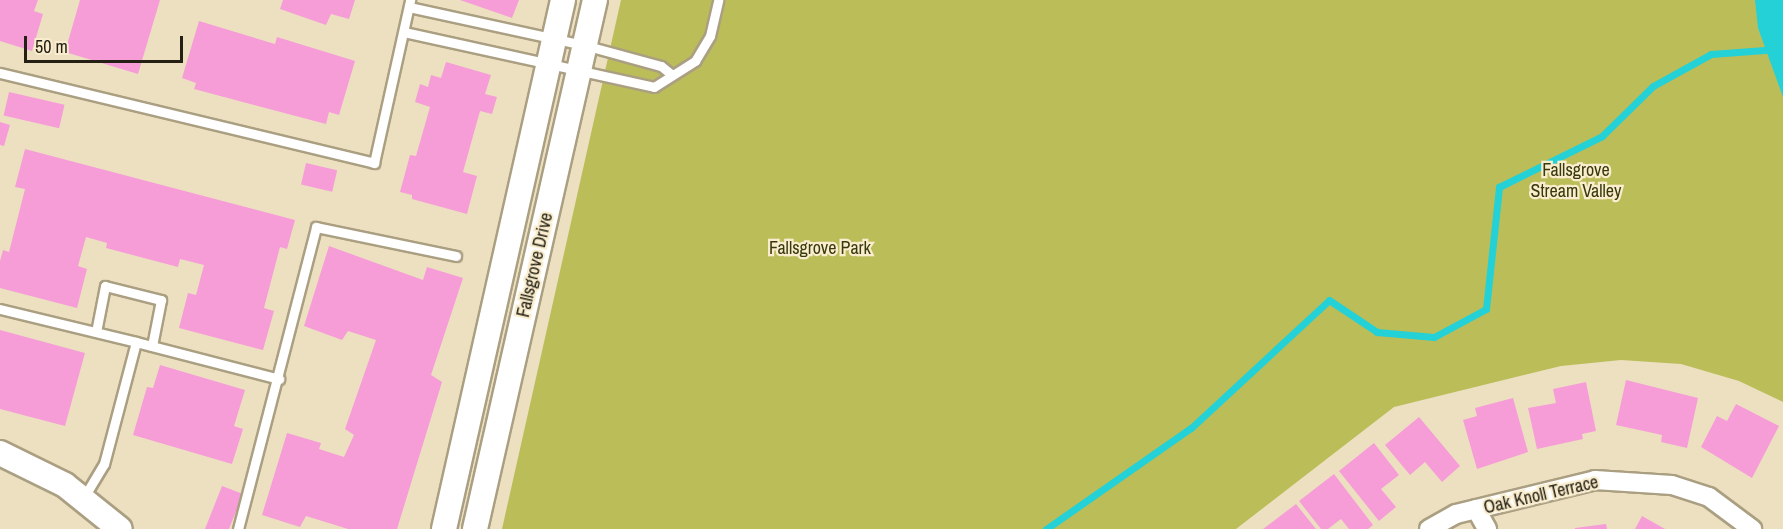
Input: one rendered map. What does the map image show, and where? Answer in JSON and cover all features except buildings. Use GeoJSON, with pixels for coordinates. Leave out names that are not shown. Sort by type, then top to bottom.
{"type":"FeatureCollection","features":[{"type":"Feature","properties":{"kind":"street","name":"Fallsgrove Drive"},"geometry":{"type":"LineString","coordinates":[[444,529],[563,0]]}},
{"type":"Feature","properties":{"kind":"street","name":"Fallsgrove Drive"},"geometry":{"type":"LineString","coordinates":[[475,529],[595,0]]}},
{"type":"Feature","properties":{"kind":"street"},"geometry":{"type":"LineString","coordinates":[[0,453],[65,485],[120,529]]}},
{"type":"Feature","properties":{"kind":"street","name":"Oak Knoll Terrace"},"geometry":{"type":"LineString","coordinates":[[1429,529],[1456,514],[1595,480],[1643,482],[1709,496],[1752,529]]}},
{"type":"Feature","properties":{"kind":"street"},"geometry":{"type":"LineString","coordinates":[[1476,509],[1488,529]]}},
{"type":"Feature","properties":{"kind":"lane"},"geometry":{"type":"LineString","coordinates":[[404,32],[654,87],[695,61],[710,36],[718,0]]}},
{"type":"Feature","properties":{"kind":"lane"},"geometry":{"type":"LineString","coordinates":[[0,73],[375,163],[409,4],[554,40],[584,45],[661,66],[672,75]]}},
{"type":"Feature","properties":{"kind":"lane"},"geometry":{"type":"LineString","coordinates":[[238,529],[279,379],[316,228],[456,256]]}},
{"type":"Feature","properties":{"kind":"lane"},"geometry":{"type":"LineString","coordinates":[[96,332],[105,286],[161,300],[152,346]]}},
{"type":"Feature","properties":{"kind":"lane"},"geometry":{"type":"LineString","coordinates":[[0,309],[279,379]]}},
{"type":"Feature","properties":{"kind":"lane"},"geometry":{"type":"LineString","coordinates":[[83,500],[104,464],[136,342]]}},
{"type":"Feature","properties":{"kind":"green space"},"geometry":{"type":"Polygon","coordinates":[[[621,0],[1783,0],[1783,402],[1739,381],[1681,364],[1621,360],[1561,366],[1394,407],[1236,529],[502,529],[621,0]]]}},
{"type":"Feature","properties":{"kind":"water"},"geometry":{"type":"Polygon","coordinates":[[[1755,0],[1783,0],[1783,97],[1758,28],[1755,0]]]}},
{"type":"Feature","properties":{"kind":"waterway"},"geometry":{"type":"LineString","coordinates":[[1046,529],[1191,428],[1329,300],[1377,332],[1434,337],[1486,309],[1499,187],[1602,136],[1653,86],[1711,54],[1765,50]]}},
{"type":"Feature","properties":{"kind":"park label","name":"Fallsgrove Stream Valley"},"geometry":{"type":"Point","coordinates":[1576,181]}},
{"type":"Feature","properties":{"kind":"park label","name":"Fallsgrove Park"},"geometry":{"type":"Point","coordinates":[820,248]}}]}
